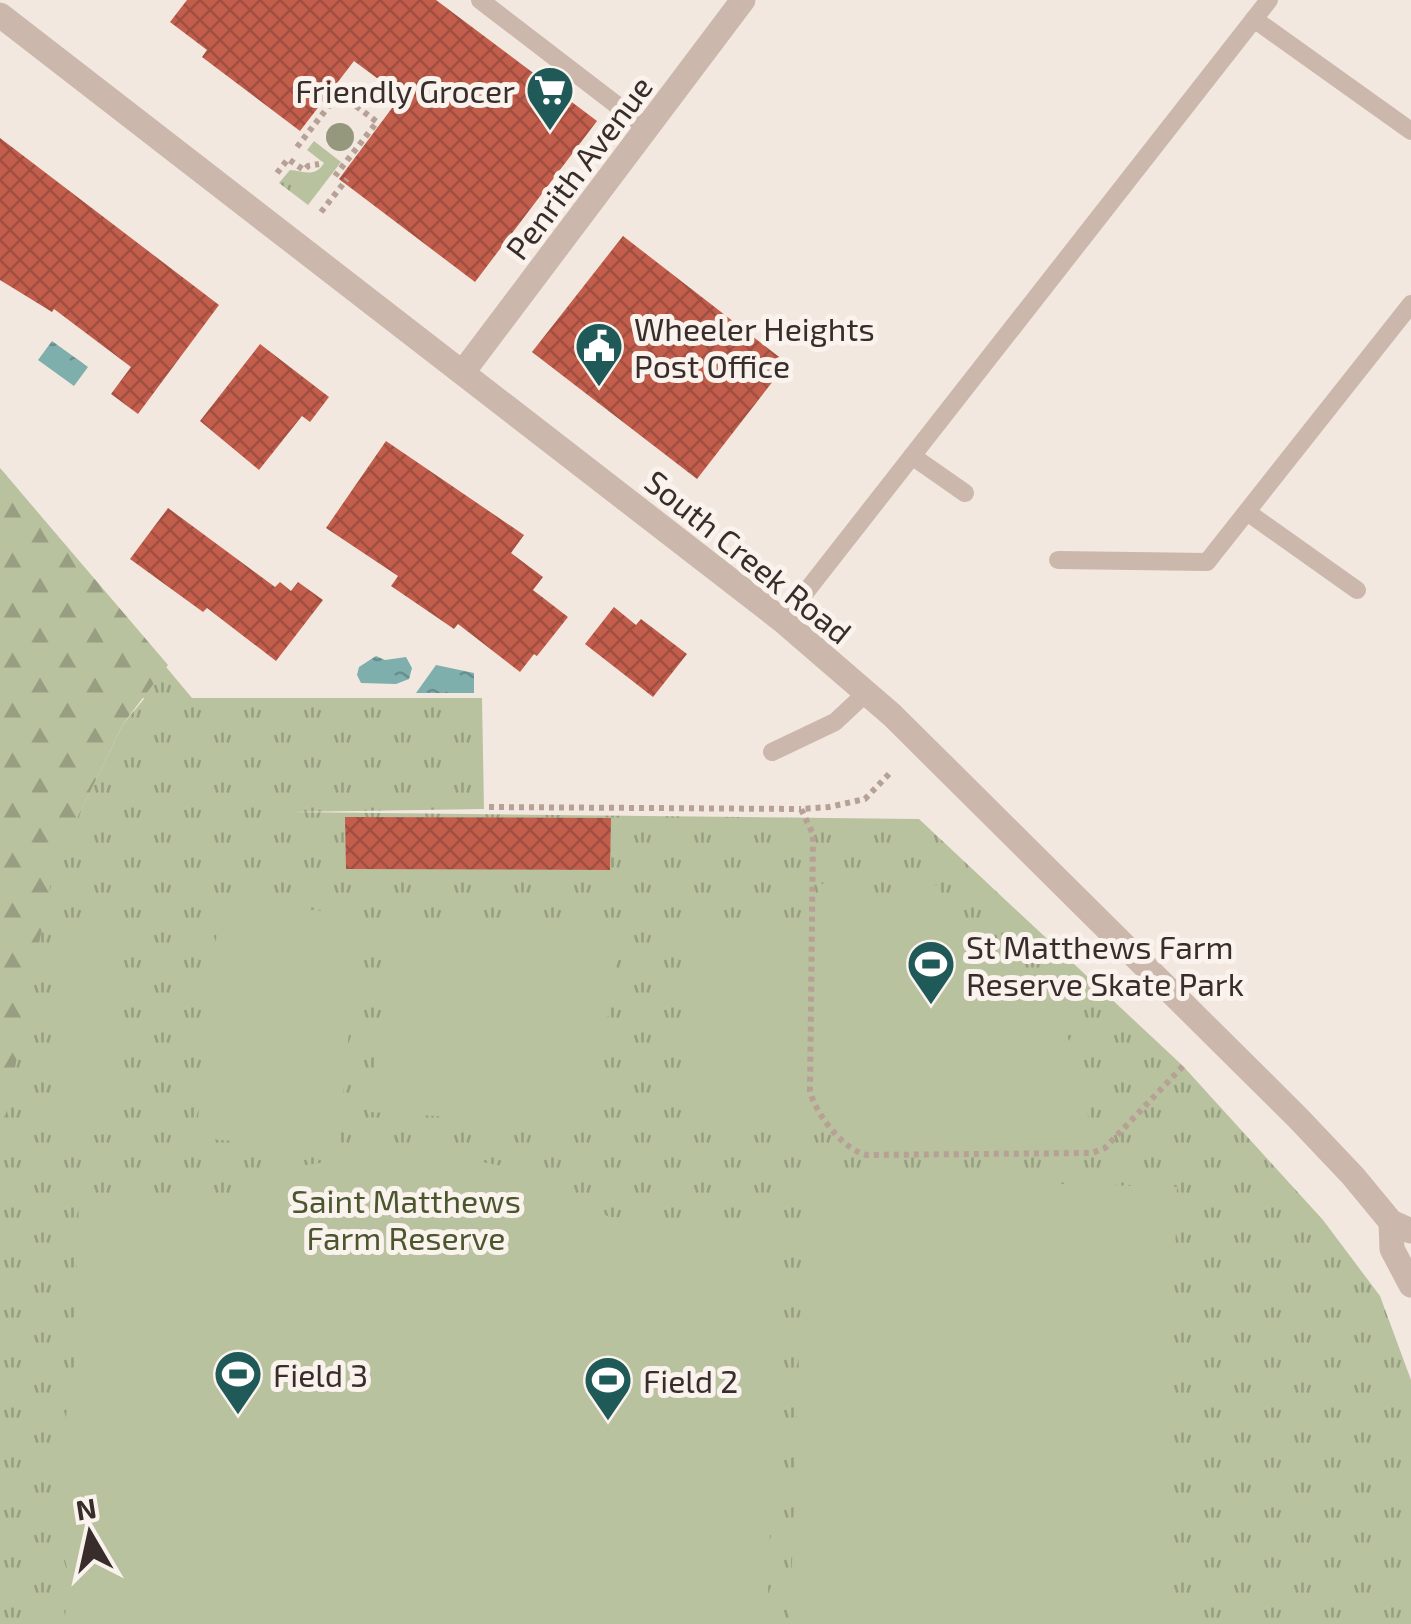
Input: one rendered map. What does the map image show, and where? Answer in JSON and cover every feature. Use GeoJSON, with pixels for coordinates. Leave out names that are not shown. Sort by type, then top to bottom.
{"type":"FeatureCollection","features":[{"type":"Feature","properties":{"kind":"street","name":"Penrith Avenue"},"geometry":{"type":"LineString","coordinates":[[463,372],[744,0]]}},
{"type":"Feature","properties":{"kind":"street","name":"South Creek Road"},"geometry":{"type":"LineString","coordinates":[[0,15],[783,621],[892,715],[1298,1118],[1401,1226],[1392,1249],[1411,1285]]}},
{"type":"Feature","properties":{"kind":"lane"},"geometry":{"type":"LineString","coordinates":[[480,0],[648,129]]}},
{"type":"Feature","properties":{"kind":"lane"},"geometry":{"type":"LineString","coordinates":[[783,621],[1269,0]]}},
{"type":"Feature","properties":{"kind":"lane"},"geometry":{"type":"LineString","coordinates":[[1254,19],[1411,131]]}},
{"type":"Feature","properties":{"kind":"lane"},"geometry":{"type":"LineString","coordinates":[[1058,560],[1207,562],[1411,304]]}},
{"type":"Feature","properties":{"kind":"lane"},"geometry":{"type":"LineString","coordinates":[[912,456],[965,493]]}},
{"type":"Feature","properties":{"kind":"lane"},"geometry":{"type":"LineString","coordinates":[[1247,512],[1357,590]]}},
{"type":"Feature","properties":{"kind":"lane"},"geometry":{"type":"LineString","coordinates":[[772,752],[836,722],[866,693]]}},
{"type":"Feature","properties":{"kind":"path"},"geometry":{"type":"LineString","coordinates":[[297,147],[340,93],[377,122],[335,176]]}},
{"type":"Feature","properties":{"kind":"path"},"geometry":{"type":"LineString","coordinates":[[277,173],[288,158],[304,170],[319,164]]}},
{"type":"Feature","properties":{"kind":"path"},"geometry":{"type":"LineString","coordinates":[[321,212],[346,179]]}},
{"type":"Feature","properties":{"kind":"path"},"geometry":{"type":"LineString","coordinates":[[489,807],[829,808],[865,799],[889,774]]}},
{"type":"Feature","properties":{"kind":"path"},"geometry":{"type":"LineString","coordinates":[[802,809],[814,834],[810,1091],[815,1108],[857,1153],[1092,1153],[1105,1148],[1183,1066]]}},
{"type":"Feature","properties":{"kind":"green space"},"geometry":{"type":"Polygon","coordinates":[[[314,141],[341,162],[308,205],[279,183],[290,170],[309,173],[321,168],[324,163],[307,150],[314,141]]]}},
{"type":"Feature","properties":{"kind":"green space","name":"Saint Matthews Farm Reserve"},"geometry":{"type":"Polygon","coordinates":[[[0,468],[192,698],[482,698],[484,809],[292,812],[919,819],[1183,1066],[1323,1220],[1380,1296],[1411,1380],[1411,1624],[0,1624],[0,810],[81,810],[123,724],[144,699],[0,468]]]}},
{"type":"Feature","properties":{"kind":"green space"},"geometry":{"type":"Polygon","coordinates":[[[0,468],[168,665],[123,724],[54,866],[0,1145],[0,468]]]}},
{"type":"Feature","properties":{"kind":"green space","name":"St Matthews Farm Reserve Skate Park"},"geometry":{"type":"Polygon","coordinates":[[[847,882],[860,899],[936,885],[990,966],[1016,963],[1073,1046],[1065,1068],[1087,1106],[1091,1147],[866,1146],[859,1144],[820,1105],[816,1096],[815,1133],[688,1130],[690,1027],[813,1029],[692,1026],[694,924],[817,925],[818,884],[847,882]]]}},
{"type":"Feature","properties":{"kind":"green space"},"geometry":{"type":"Polygon","coordinates":[[[220,900],[360,915],[338,1149],[196,1138],[220,900]]]}},
{"type":"Feature","properties":{"kind":"green space"},"geometry":{"type":"Polygon","coordinates":[[[392,918],[619,933],[593,1126],[370,1112],[392,918]]]}},
{"type":"Feature","properties":{"kind":"green space"},"geometry":{"type":"Polygon","coordinates":[[[64,925],[125,929],[118,1135],[59,1133],[64,925]]]}},
{"type":"Feature","properties":{"kind":"green space"},"geometry":{"type":"Polygon","coordinates":[[[414,1149],[528,1171],[609,1217],[780,1223],[767,1624],[65,1624],[67,1568],[56,1522],[67,1408],[73,1395],[79,1200],[223,1204],[299,1166],[414,1149]]]}},
{"type":"Feature","properties":{"kind":"green space"},"geometry":{"type":"Polygon","coordinates":[[[805,1177],[1177,1187],[1165,1624],[790,1624],[805,1177]]]}},
{"type":"Feature","properties":{"kind":"water"},"geometry":{"type":"Polygon","coordinates":[[[52,341],[88,367],[74,386],[38,360],[52,341]]]}},
{"type":"Feature","properties":{"kind":"water"},"geometry":{"type":"Polygon","coordinates":[[[376,656],[385,660],[406,657],[412,668],[409,679],[396,684],[361,683],[359,667],[376,656]]]}},
{"type":"Feature","properties":{"kind":"water"},"geometry":{"type":"Polygon","coordinates":[[[436,665],[474,673],[474,693],[416,693],[436,665]]]}},
{"type":"Feature","properties":{"kind":"building"},"geometry":{"type":"Polygon","coordinates":[[[187,0],[436,0],[597,121],[475,282],[339,179],[401,96],[354,61],[300,131],[202,57],[207,50],[170,22],[187,0]]]}},
{"type":"Feature","properties":{"kind":"building"},"geometry":{"type":"Polygon","coordinates":[[[0,138],[219,305],[138,414],[111,394],[131,367],[54,309],[52,312],[0,280],[0,138]]]}},
{"type":"Feature","properties":{"kind":"building"},"geometry":{"type":"Polygon","coordinates":[[[623,236],[787,363],[697,479],[532,352],[623,236]]]}},
{"type":"Feature","properties":{"kind":"building"},"geometry":{"type":"Polygon","coordinates":[[[260,344],[329,397],[310,422],[302,416],[259,470],[200,421],[260,344]]]}},
{"type":"Feature","properties":{"kind":"building"},"geometry":{"type":"Polygon","coordinates":[[[386,441],[524,535],[511,553],[543,577],[533,590],[568,617],[520,672],[458,624],[454,629],[391,586],[398,576],[326,528],[386,441]]]}},
{"type":"Feature","properties":{"kind":"building"},"geometry":{"type":"Polygon","coordinates":[[[168,508],[275,587],[280,582],[291,591],[298,582],[323,600],[276,661],[207,608],[203,612],[130,559],[168,508]]]}},
{"type":"Feature","properties":{"kind":"building"},"geometry":{"type":"Polygon","coordinates":[[[614,607],[636,625],[641,619],[687,654],[653,697],[585,644],[614,607]]]}},
{"type":"Feature","properties":{"kind":"building"},"geometry":{"type":"Polygon","coordinates":[[[345,817],[611,818],[610,870],[346,869],[345,817]]]}},
{"type":"Feature","properties":{"kind":"place","name":"Friendly Grocer"},"geometry":{"type":"Point","coordinates":[550,132]}},
{"type":"Feature","properties":{"kind":"place","name":"Wheeler Heights Post Office"},"geometry":{"type":"Point","coordinates":[599,388]}},
{"type":"Feature","properties":{"kind":"place","name":"St Matthews Farm Reserve Skate Park"},"geometry":{"type":"Point","coordinates":[931,1006]}},
{"type":"Feature","properties":{"kind":"place","name":"Field 3"},"geometry":{"type":"Point","coordinates":[238,1416]}},
{"type":"Feature","properties":{"kind":"place","name":"Field 2"},"geometry":{"type":"Point","coordinates":[608,1422]}}]}
